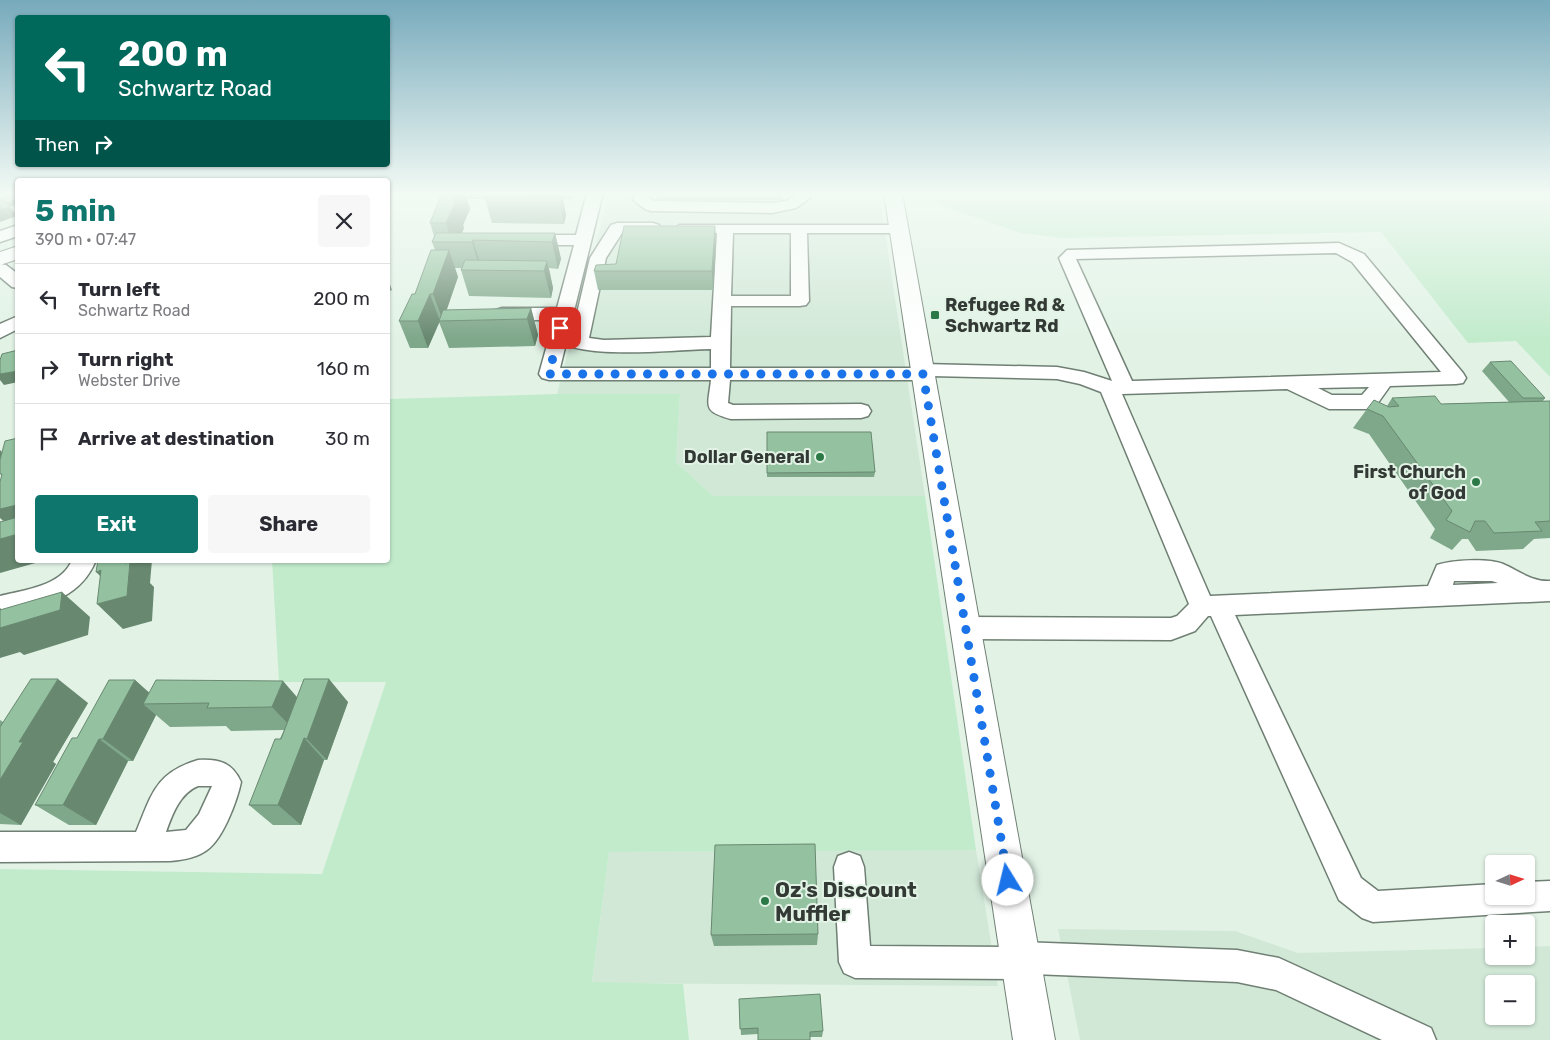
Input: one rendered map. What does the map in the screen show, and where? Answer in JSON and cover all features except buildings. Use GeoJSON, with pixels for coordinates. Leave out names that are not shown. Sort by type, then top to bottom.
{"type":"FeatureCollection","features":[{"type":"Feature","properties":{"kind":"main road"},"geometry":{"type":"LineString","coordinates":[[901,242],[1034,1040]]}},
{"type":"Feature","properties":{"kind":"main road"},"geometry":{"type":"LineString","coordinates":[[0,259],[15,253]]}},
{"type":"Feature","properties":{"kind":"street"},"geometry":{"type":"LineString","coordinates":[[583,242],[549,374],[1057,373],[1084,378],[1117,388],[1291,383],[1329,402],[1368,402],[1384,381],[1414,387],[1456,378],[1358,258],[1339,248],[1073,254],[1067,258],[1117,388],[1211,606],[1350,890],[1373,906],[1550,896]]}},
{"type":"Feature","properties":{"kind":"street"},"geometry":{"type":"LineString","coordinates":[[608,242],[598,258],[579,343],[604,346],[720,343]]}},
{"type":"Feature","properties":{"kind":"street"},"geometry":{"type":"LineString","coordinates":[[724,242],[720,343],[721,374],[718,407],[731,412],[861,410]]}},
{"type":"Feature","properties":{"kind":"street"},"geometry":{"type":"LineString","coordinates":[[722,301],[800,301],[799,242]]}},
{"type":"Feature","properties":{"kind":"street"},"geometry":{"type":"LineString","coordinates":[[0,269],[15,281]]}},
{"type":"Feature","properties":{"kind":"street"},"geometry":{"type":"LineString","coordinates":[[489,314],[563,314]]}},
{"type":"Feature","properties":{"kind":"street"},"geometry":{"type":"LineString","coordinates":[[0,332],[15,323]]}},
{"type":"Feature","properties":{"kind":"street"},"geometry":{"type":"LineString","coordinates":[[0,606],[47,592],[71,581],[83,563]]}},
{"type":"Feature","properties":{"kind":"street"},"geometry":{"type":"LineString","coordinates":[[966,628],[1172,629],[1186,624],[1211,606],[1543,592]]}},
{"type":"Feature","properties":{"kind":"street"},"geometry":{"type":"LineString","coordinates":[[0,847],[145,847]]}},
{"type":"Feature","properties":{"kind":"street"},"geometry":{"type":"LineString","coordinates":[[849,867],[855,962],[1021,960],[1237,966],[1279,974],[1419,1040]]}},
{"type":"Feature","properties":{"kind":"shaded area"},"geometry":{"type":"Polygon","coordinates":[[[596,242],[886,242],[925,496],[713,496],[676,462],[680,394],[557,394],[596,242]]]}},
{"type":"Feature","properties":{"kind":"shaded area"},"geometry":{"type":"Polygon","coordinates":[[[976,850],[998,986],[592,983],[609,852],[976,850]]]}},
{"type":"Feature","properties":{"kind":"shaded area"},"geometry":{"type":"Polygon","coordinates":[[[1058,929],[1235,931],[1298,953],[1485,948],[1485,965],[1535,965],[1535,947],[1550,946],[1550,1040],[1080,1040],[1058,929]]]}},
{"type":"Feature","properties":{"kind":"green space"},"geometry":{"type":"Polygon","coordinates":[[[1388,242],[1550,242],[1550,377],[1516,341],[1468,343],[1388,242]]]}},
{"type":"Feature","properties":{"kind":"green space"},"geometry":{"type":"Polygon","coordinates":[[[557,394],[680,394],[676,462],[713,496],[925,496],[976,850],[609,852],[592,982],[683,984],[689,1040],[0,1040],[0,869],[322,874],[386,682],[279,682],[272,563],[390,563],[390,399],[557,394]]]}},
{"type":"Feature","properties":{"kind":"place","name":"Refugee Rd & Schwartz Rd"},"geometry":{"type":"Point","coordinates":[935,315]}},
{"type":"Feature","properties":{"kind":"place","name":"Dollar General"},"geometry":{"type":"Point","coordinates":[820,457]}},
{"type":"Feature","properties":{"kind":"place","name":"First Church of God"},"geometry":{"type":"Point","coordinates":[1476,482]}},
{"type":"Feature","properties":{"kind":"place","name":"Oz's Discount Muffler"},"geometry":{"type":"Point","coordinates":[765,901]}},
{"type":"Feature","properties":{"kind":"route"},"geometry":{"type":"LineString","coordinates":[[560,328],[549,374],[923,374],[1008,880]]}}]}
